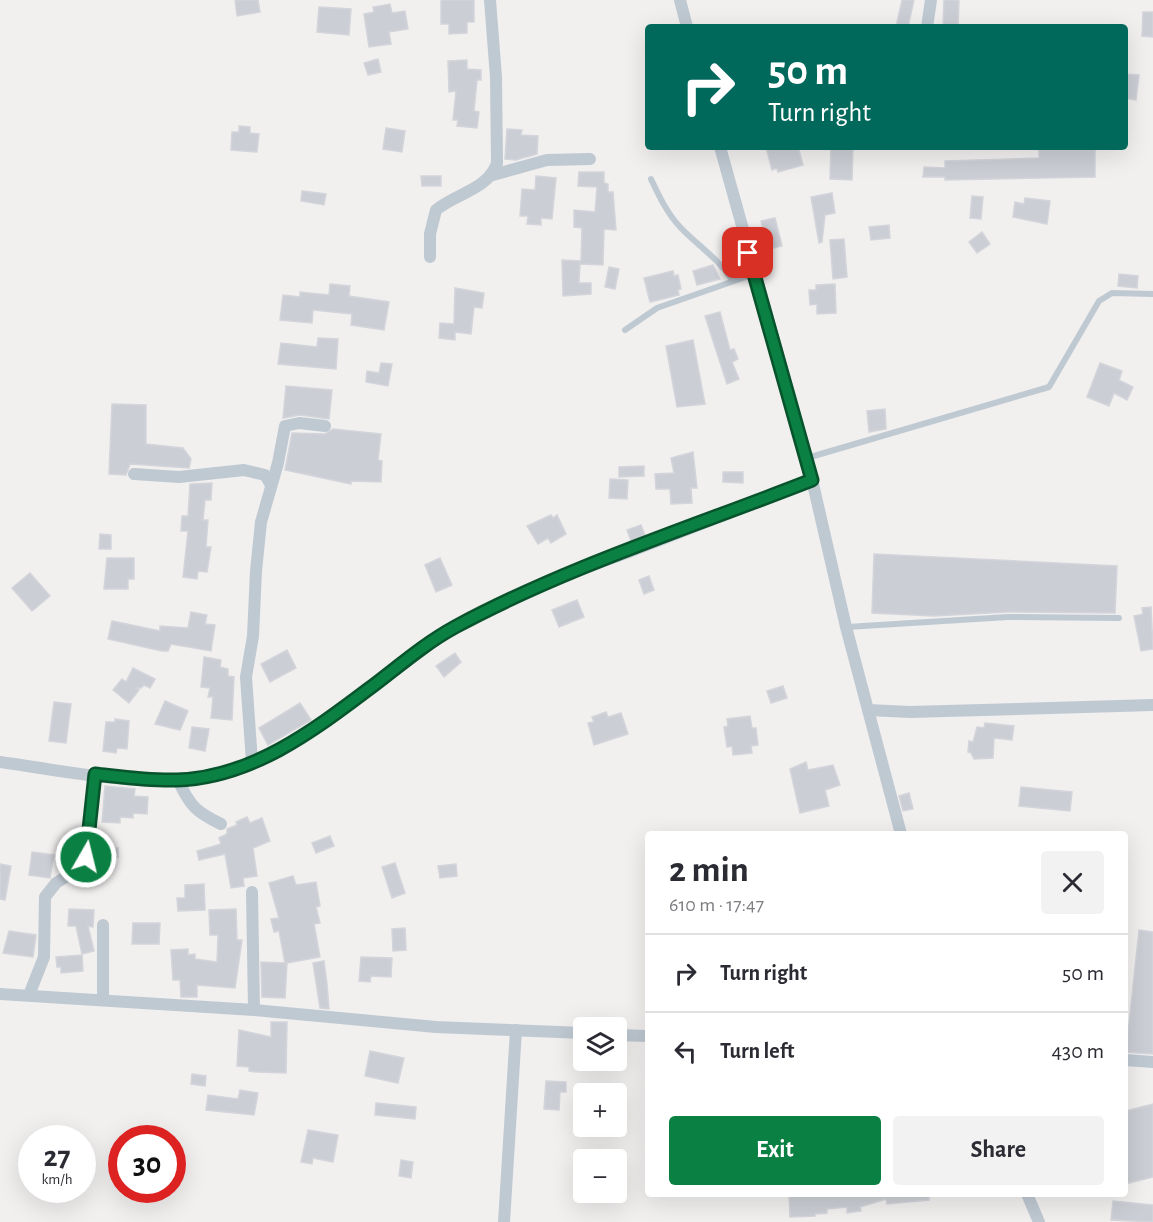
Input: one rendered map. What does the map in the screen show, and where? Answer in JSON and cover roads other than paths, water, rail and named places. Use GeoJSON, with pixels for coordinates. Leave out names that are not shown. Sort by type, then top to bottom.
{"type":"FeatureCollection","features":[{"type":"Feature","properties":{"kind":"street"},"geometry":{"type":"LineString","coordinates":[[490,0],[496,77],[497,164],[493,175]]}},
{"type":"Feature","properties":{"kind":"street"},"geometry":{"type":"LineString","coordinates":[[680,0],[686,24]]}},
{"type":"Feature","properties":{"kind":"street"},"geometry":{"type":"LineString","coordinates":[[927,24],[931,0]]}},
{"type":"Feature","properties":{"kind":"street"},"geometry":{"type":"LineString","coordinates":[[721,150],[807,458],[846,627],[900,831]]}},
{"type":"Feature","properties":{"kind":"street"},"geometry":{"type":"LineString","coordinates":[[430,257],[429,234],[436,210],[493,175],[548,160],[590,159]]}},
{"type":"Feature","properties":{"kind":"street"},"geometry":{"type":"LineString","coordinates":[[252,762],[246,677],[253,636],[261,522],[278,464],[285,426],[298,423],[325,426]]}},
{"type":"Feature","properties":{"kind":"street"},"geometry":{"type":"LineString","coordinates":[[134,474],[179,477],[244,470],[265,475],[271,485]]}},
{"type":"Feature","properties":{"kind":"street"},"geometry":{"type":"LineString","coordinates":[[0,762],[95,774],[178,780],[223,773],[279,751],[327,720],[398,664],[454,628],[545,583],[812,480]]}},
{"type":"Feature","properties":{"kind":"street"},"geometry":{"type":"LineString","coordinates":[[867,710],[910,712],[1153,705]]}},
{"type":"Feature","properties":{"kind":"street"},"geometry":{"type":"LineString","coordinates":[[29,995],[44,957],[45,897],[56,883],[80,868],[86,857],[95,774]]}},
{"type":"Feature","properties":{"kind":"street"},"geometry":{"type":"LineString","coordinates":[[178,780],[188,803],[199,813],[221,824]]}},
{"type":"Feature","properties":{"kind":"street"},"geometry":{"type":"LineString","coordinates":[[252,892],[254,1010]]}},
{"type":"Feature","properties":{"kind":"street"},"geometry":{"type":"LineString","coordinates":[[103,925],[103,999]]}},
{"type":"Feature","properties":{"kind":"street"},"geometry":{"type":"LineString","coordinates":[[0,994],[254,1010],[436,1027],[573,1033]]}},
{"type":"Feature","properties":{"kind":"street"},"geometry":{"type":"LineString","coordinates":[[504,1222],[516,1030]]}},
{"type":"Feature","properties":{"kind":"street"},"geometry":{"type":"LineString","coordinates":[[627,1035],[645,1036]]}},
{"type":"Feature","properties":{"kind":"street"},"geometry":{"type":"LineString","coordinates":[[1128,1060],[1153,1062]]}},
{"type":"Feature","properties":{"kind":"street"},"geometry":{"type":"LineString","coordinates":[[1028,1197],[1040,1222]]}},
{"type":"Feature","properties":{"kind":"lane"},"geometry":{"type":"LineString","coordinates":[[651,179],[662,204],[678,225],[711,253],[732,280]]}},
{"type":"Feature","properties":{"kind":"lane"},"geometry":{"type":"LineString","coordinates":[[626,330],[657,308],[754,274]]}},
{"type":"Feature","properties":{"kind":"lane"},"geometry":{"type":"LineString","coordinates":[[807,458],[1049,387],[1099,301],[1112,293],[1153,294]]}},
{"type":"Feature","properties":{"kind":"lane"},"geometry":{"type":"LineString","coordinates":[[846,627],[1008,617],[1119,618]]}}]}
